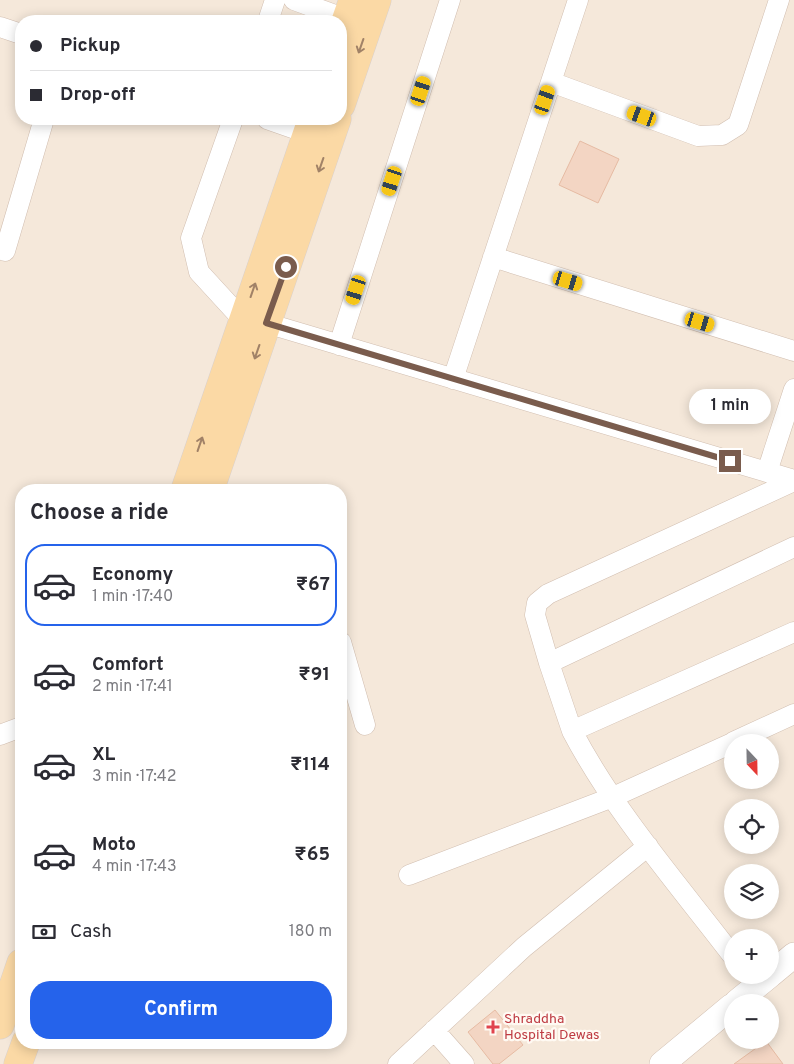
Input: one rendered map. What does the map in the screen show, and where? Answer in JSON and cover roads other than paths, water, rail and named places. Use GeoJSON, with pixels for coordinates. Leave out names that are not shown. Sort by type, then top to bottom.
{"type":"FeatureCollection","features":[{"type":"Feature","properties":{"kind":"main road"},"geometry":{"type":"LineString","coordinates":[[347,88],[377,0]]}},
{"type":"Feature","properties":{"kind":"main road"},"geometry":{"type":"LineString","coordinates":[[188,484],[334,125]]}},
{"type":"Feature","properties":{"kind":"main road"},"geometry":{"type":"LineString","coordinates":[[212,484],[310,126]]}},
{"type":"Feature","properties":{"kind":"main road"},"geometry":{"type":"LineString","coordinates":[[0,1025],[15,981]]}},
{"type":"Feature","properties":{"kind":"main road"},"geometry":{"type":"LineString","coordinates":[[18,1064],[23,1049]]}},
{"type":"Feature","properties":{"kind":"street"},"geometry":{"type":"LineString","coordinates":[[270,15],[275,0]]}},
{"type":"Feature","properties":{"kind":"street"},"geometry":{"type":"LineString","coordinates":[[294,0],[338,15]]}},
{"type":"Feature","properties":{"kind":"street"},"geometry":{"type":"LineString","coordinates":[[339,344],[450,0]]}},
{"type":"Feature","properties":{"kind":"street"},"geometry":{"type":"LineString","coordinates":[[453,379],[578,0]]}},
{"type":"Feature","properties":{"kind":"street"},"geometry":{"type":"LineString","coordinates":[[551,82],[698,136],[722,135],[738,125],[779,0]]}},
{"type":"Feature","properties":{"kind":"street"},"geometry":{"type":"LineString","coordinates":[[0,27],[15,32]]}},
{"type":"Feature","properties":{"kind":"street"},"geometry":{"type":"LineString","coordinates":[[5,251],[42,125]]}},
{"type":"Feature","properties":{"kind":"street"},"geometry":{"type":"LineString","coordinates":[[231,125],[191,238],[199,272],[255,322],[339,344],[794,481]]}},
{"type":"Feature","properties":{"kind":"street"},"geometry":{"type":"LineString","coordinates":[[493,257],[794,351]]}},
{"type":"Feature","properties":{"kind":"street"},"geometry":{"type":"LineString","coordinates":[[767,472],[794,389]]}},
{"type":"Feature","properties":{"kind":"street"},"geometry":{"type":"LineString","coordinates":[[724,945],[648,846],[588,762],[572,731],[548,664],[535,615],[537,603],[548,594],[794,481]]}},
{"type":"Feature","properties":{"kind":"street"},"geometry":{"type":"LineString","coordinates":[[548,664],[794,547]]}},
{"type":"Feature","properties":{"kind":"street"},"geometry":{"type":"LineString","coordinates":[[572,731],[794,632]]}},
{"type":"Feature","properties":{"kind":"street"},"geometry":{"type":"LineString","coordinates":[[347,662],[366,725]]}},
{"type":"Feature","properties":{"kind":"street"},"geometry":{"type":"LineString","coordinates":[[752,734],[794,714]]}},
{"type":"Feature","properties":{"kind":"street"},"geometry":{"type":"LineString","coordinates":[[0,734],[15,729]]}},
{"type":"Feature","properties":{"kind":"street"},"geometry":{"type":"LineString","coordinates":[[409,875],[613,797],[724,747]]}},
{"type":"Feature","properties":{"kind":"street"},"geometry":{"type":"LineString","coordinates":[[398,1064],[524,947],[648,846]]}},
{"type":"Feature","properties":{"kind":"street"},"geometry":{"type":"LineString","coordinates":[[779,965],[794,955]]}},
{"type":"Feature","properties":{"kind":"street"},"geometry":{"type":"LineString","coordinates":[[745,994],[755,984]]}},
{"type":"Feature","properties":{"kind":"street"},"geometry":{"type":"LineString","coordinates":[[662,1064],[724,1013]]}},
{"type":"Feature","properties":{"kind":"street"},"geometry":{"type":"LineString","coordinates":[[434,1030],[464,1064]]}},
{"type":"Feature","properties":{"kind":"place","name":"Shraddha Hospital Dewas"},"geometry":{"type":"Point","coordinates":[493,1027]}}]}
